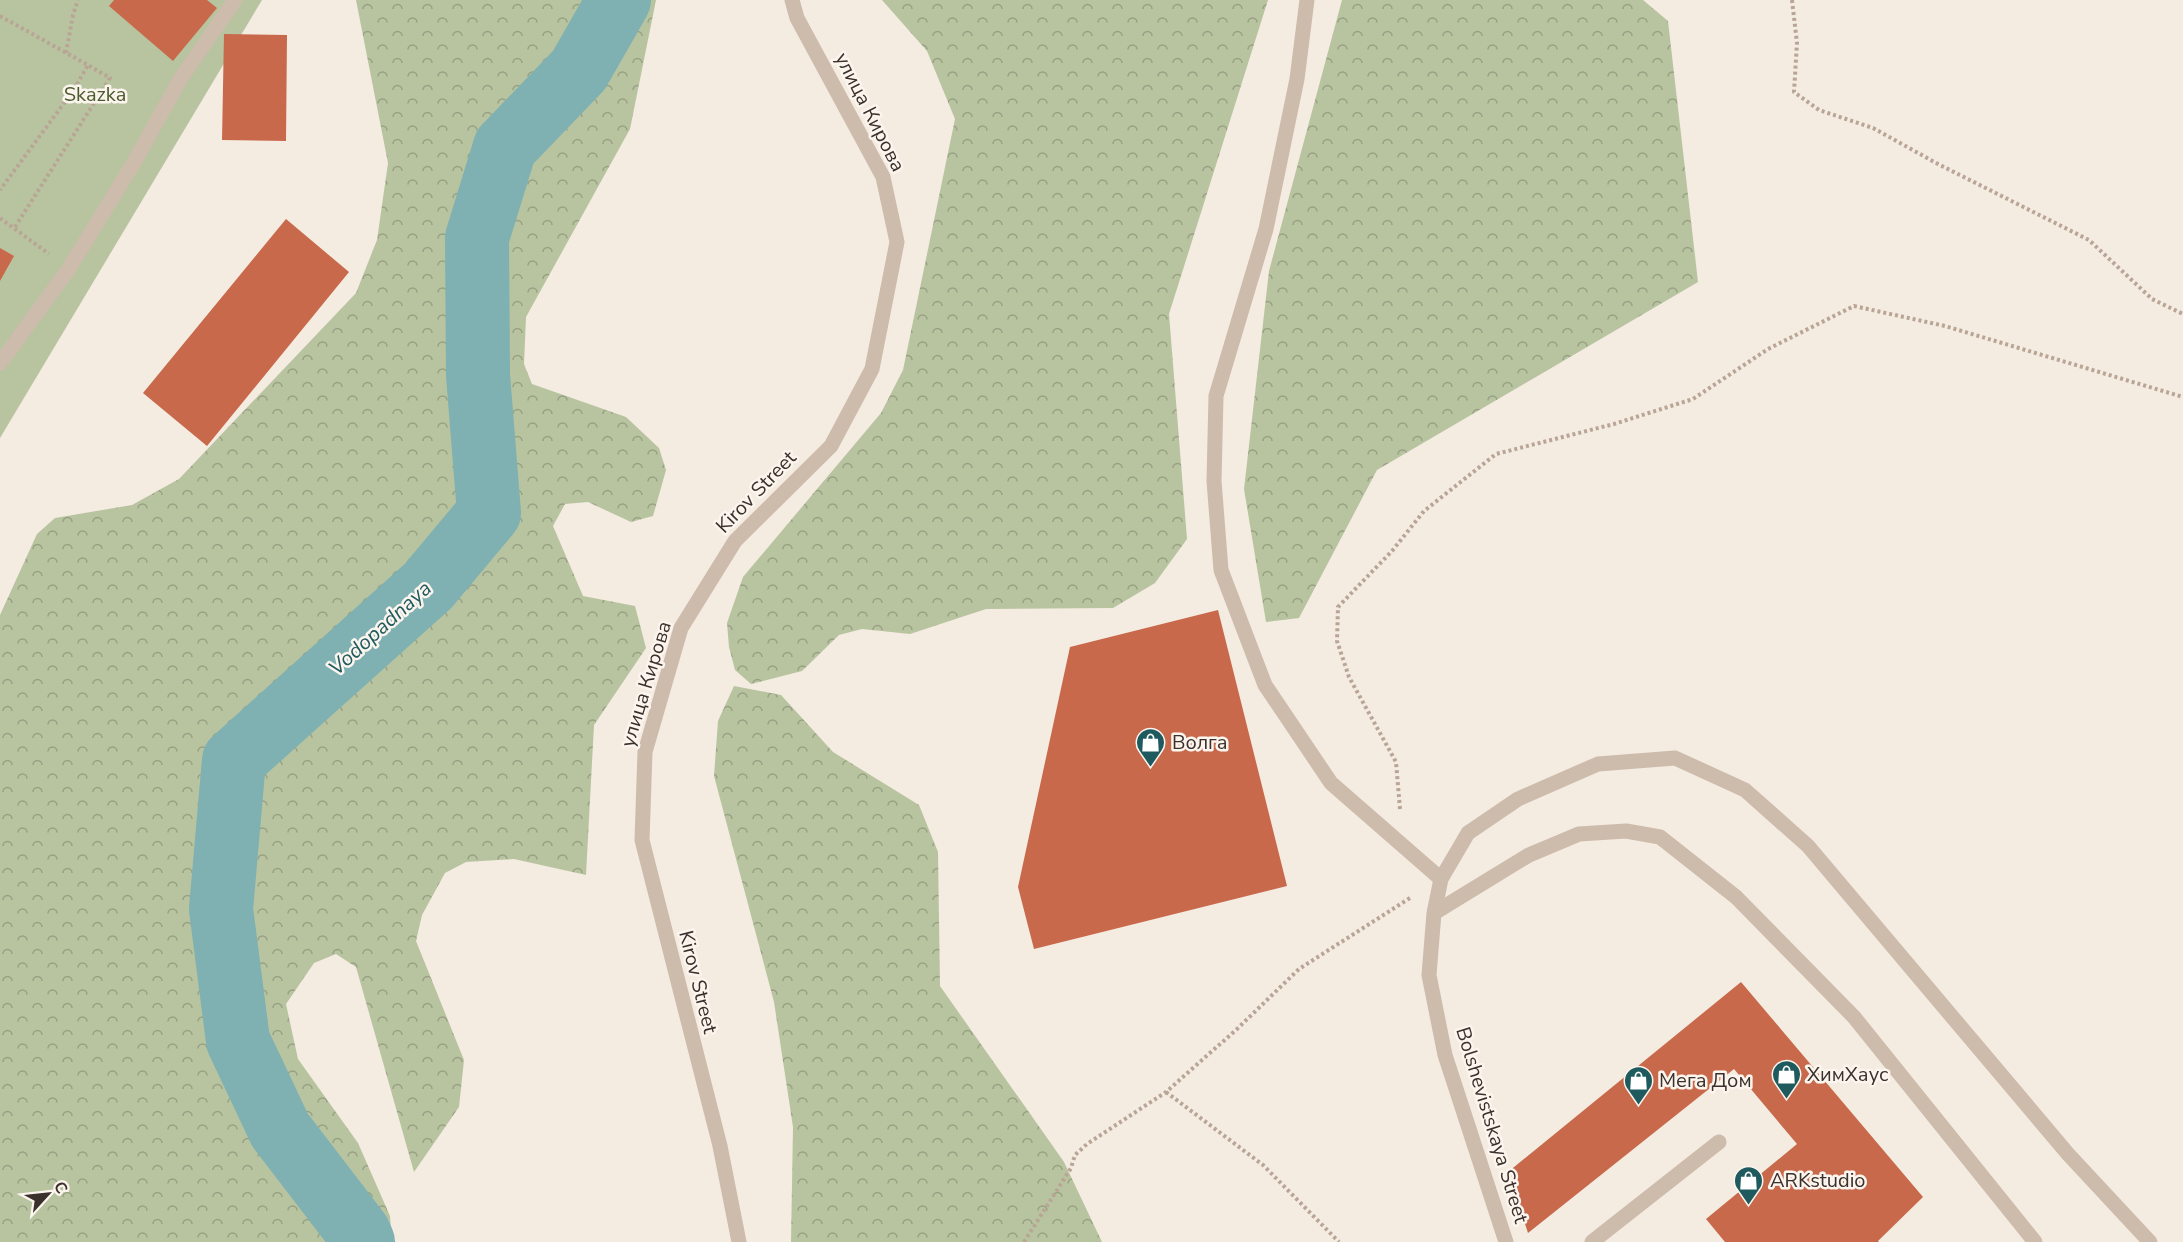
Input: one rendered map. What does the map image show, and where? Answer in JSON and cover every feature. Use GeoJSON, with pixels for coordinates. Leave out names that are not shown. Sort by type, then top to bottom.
{"type":"FeatureCollection","features":[{"type":"Feature","properties":{"kind":"street"},"geometry":{"type":"LineString","coordinates":[[0,363],[68,270],[181,78],[235,0]]}},
{"type":"Feature","properties":{"kind":"street","name":"Kirov Street"},"geometry":{"type":"LineString","coordinates":[[739,1242],[718,1146],[640,840],[644,751],[680,627],[734,540],[830,446],[871,369],[896,242],[882,178],[795,18],[791,0]]}},
{"type":"Feature","properties":{"kind":"street"},"geometry":{"type":"LineString","coordinates":[[1307,0],[1297,79],[1266,229],[1216,396],[1214,481],[1221,570],[1265,684],[1330,783],[1441,879]]}},
{"type":"Feature","properties":{"kind":"street","name":"Bolshevistskaya Street"},"geometry":{"type":"LineString","coordinates":[[1506,1242],[1445,1055],[1429,975],[1434,913],[1441,879],[1468,833],[1518,799],[1598,764],[1675,758],[1745,790],[1808,846],[2068,1154],[2150,1242]]}},
{"type":"Feature","properties":{"kind":"street"},"geometry":{"type":"LineString","coordinates":[[1434,913],[1528,855],[1580,834],[1626,831],[1660,837],[1736,897],[1854,1017],[2036,1242]]}},
{"type":"Feature","properties":{"kind":"street"},"geometry":{"type":"LineString","coordinates":[[1592,1242],[1719,1142]]}},
{"type":"Feature","properties":{"kind":"path"},"geometry":{"type":"LineString","coordinates":[[66,53],[78,0]]}},
{"type":"Feature","properties":{"kind":"path"},"geometry":{"type":"LineString","coordinates":[[1792,0],[1797,43],[1794,93],[1819,110],[1873,128],[1938,164],[2089,240],[2152,299],[2183,314]]}},
{"type":"Feature","properties":{"kind":"path"},"geometry":{"type":"LineString","coordinates":[[0,16],[110,78],[15,227]]}},
{"type":"Feature","properties":{"kind":"path"},"geometry":{"type":"LineString","coordinates":[[0,190],[73,91],[88,65]]}},
{"type":"Feature","properties":{"kind":"path"},"geometry":{"type":"LineString","coordinates":[[0,218],[15,227],[68,270]]}},
{"type":"Feature","properties":{"kind":"path"},"geometry":{"type":"LineString","coordinates":[[1402,845],[1396,762],[1349,677],[1337,641],[1338,608],[1392,551],[1424,511],[1496,454],[1614,424],[1693,399],[1768,349],[1854,306],[1945,326],[2183,397]]}},
{"type":"Feature","properties":{"kind":"path"},"geometry":{"type":"LineString","coordinates":[[1024,1242],[1071,1168],[1075,1155],[1087,1144],[1166,1092],[1237,1029],[1299,969],[1441,879]]}},
{"type":"Feature","properties":{"kind":"path"},"geometry":{"type":"LineString","coordinates":[[1166,1092],[1263,1165],[1339,1242]]}},
{"type":"Feature","properties":{"kind":"green space","name":"Skazka"},"geometry":{"type":"Polygon","coordinates":[[[0,0],[262,0],[0,438],[0,0]]]}},
{"type":"Feature","properties":{"kind":"green space"},"geometry":{"type":"Polygon","coordinates":[[[356,0],[656,0],[630,129],[526,317],[524,364],[532,384],[626,417],[659,448],[666,470],[653,516],[631,522],[588,502],[565,504],[553,526],[583,596],[635,606],[646,648],[594,725],[586,875],[514,859],[466,862],[445,873],[422,915],[416,941],[464,1060],[459,1107],[414,1172],[356,967],[336,954],[314,963],[286,1004],[298,1059],[358,1143],[390,1216],[392,1242],[0,1242],[0,615],[37,534],[55,518],[132,505],[179,479],[356,293],[377,240],[388,163],[356,0]]]}},
{"type":"Feature","properties":{"kind":"green space"},"geometry":{"type":"Polygon","coordinates":[[[882,0],[1268,0],[1169,314],[1187,539],[1155,583],[1113,608],[986,609],[910,634],[862,629],[839,635],[802,671],[751,684],[735,670],[729,647],[727,623],[743,577],[881,413],[903,370],[955,119],[927,51],[882,0]]]}},
{"type":"Feature","properties":{"kind":"green space"},"geometry":{"type":"Polygon","coordinates":[[[1342,0],[1643,0],[1668,21],[1698,282],[1377,470],[1299,618],[1266,622],[1244,489],[1269,271],[1342,0]]]}},
{"type":"Feature","properties":{"kind":"green space"},"geometry":{"type":"Polygon","coordinates":[[[734,686],[781,695],[833,752],[919,805],[938,852],[940,986],[1064,1162],[1102,1242],[791,1242],[793,1127],[774,1002],[714,776],[718,721],[734,686]]]}},
{"type":"Feature","properties":{"kind":"building"},"geometry":{"type":"Polygon","coordinates":[[[114,0],[207,0],[217,8],[173,61],[109,6],[114,0]]]}},
{"type":"Feature","properties":{"kind":"building"},"geometry":{"type":"Polygon","coordinates":[[[224,34],[287,35],[286,141],[222,140],[224,34]]]}},
{"type":"Feature","properties":{"kind":"building"},"geometry":{"type":"Polygon","coordinates":[[[286,219],[349,272],[207,446],[143,393],[286,219]]]}},
{"type":"Feature","properties":{"kind":"building"},"geometry":{"type":"Polygon","coordinates":[[[0,248],[14,256],[0,281],[0,248]]]}},
{"type":"Feature","properties":{"kind":"building","name":"Волга"},"geometry":{"type":"Polygon","coordinates":[[[1218,610],[1287,886],[1034,949],[1018,887],[1070,647],[1218,610]]]}},
{"type":"Feature","properties":{"kind":"building","name":"Мега Дом"},"geometry":{"type":"Polygon","coordinates":[[[1741,982],[1923,1197],[1879,1242],[1725,1242],[1706,1219],[1797,1144],[1734,1069],[1528,1233],[1508,1172],[1741,982]]]}},
{"type":"Feature","properties":{"kind":"waterway","name":"Vodopadnaya"},"geometry":{"type":"LineString","coordinates":[[363,1242],[359,1233],[280,1130],[238,1041],[221,909],[234,760],[428,586],[489,513],[478,375],[477,238],[505,147],[579,70],[619,0]]}},
{"type":"Feature","properties":{"kind":"place","name":"Волга"},"geometry":{"type":"Point","coordinates":[1151,768]}},
{"type":"Feature","properties":{"kind":"place","name":"ХимХаус"},"geometry":{"type":"Point","coordinates":[1786,1100]}},
{"type":"Feature","properties":{"kind":"place","name":"Мега Дом"},"geometry":{"type":"Point","coordinates":[1638,1106]}},
{"type":"Feature","properties":{"kind":"place","name":"ARKstudio"},"geometry":{"type":"Point","coordinates":[1749,1206]}}]}
